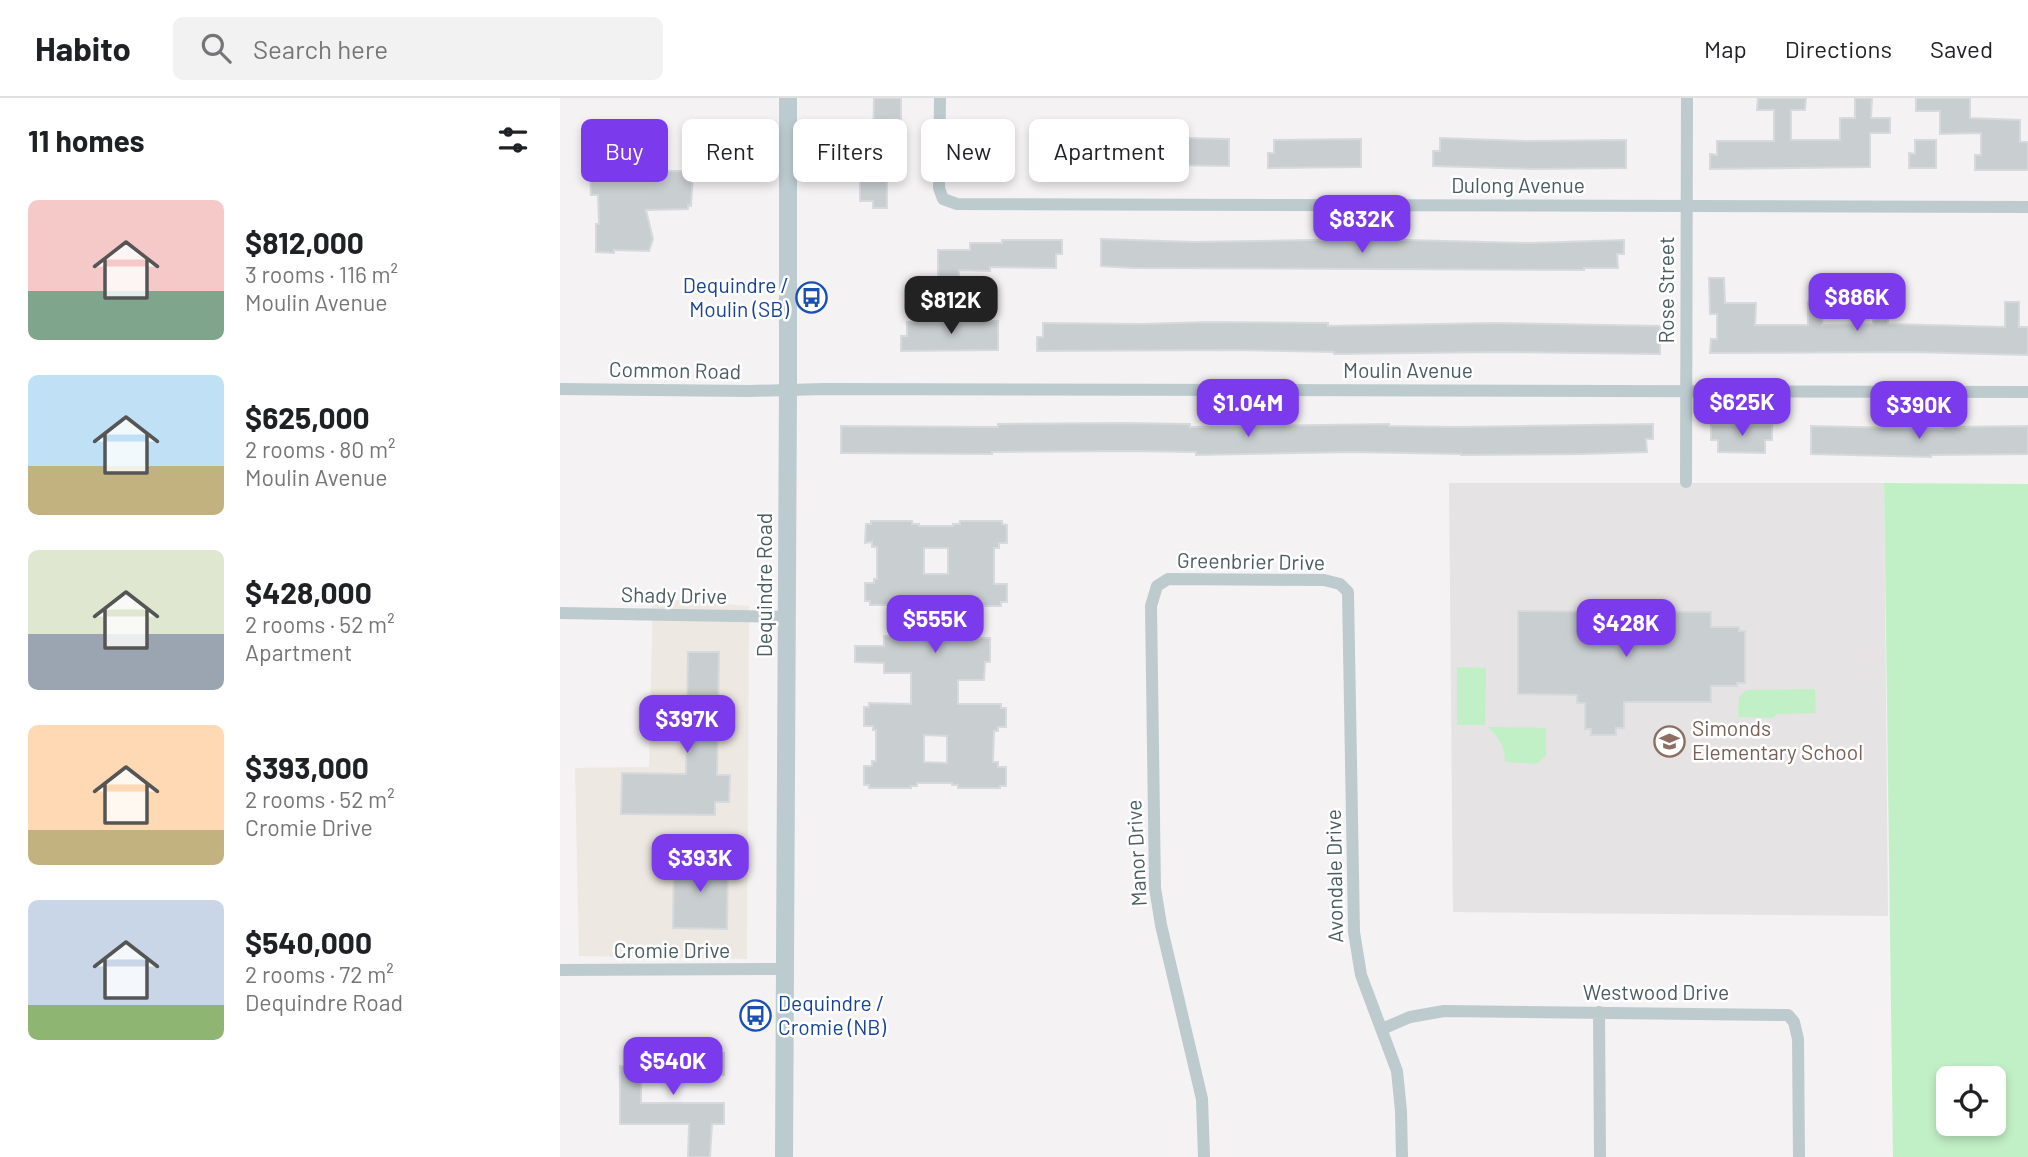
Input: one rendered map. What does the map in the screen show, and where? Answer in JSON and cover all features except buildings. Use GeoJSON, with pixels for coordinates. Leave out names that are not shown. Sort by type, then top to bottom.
{"type":"FeatureCollection","features":[{"type":"Feature","properties":{"kind":"main road","name":"Dequindre Road"},"geometry":{"type":"LineString","coordinates":[[784,1157],[788,98]]}},
{"type":"Feature","properties":{"kind":"street","name":"Dulong Avenue"},"geometry":{"type":"LineString","coordinates":[[940,98],[939,188],[943,199],[957,204],[2028,207]]}},
{"type":"Feature","properties":{"kind":"street","name":"Rose Street"},"geometry":{"type":"LineString","coordinates":[[1686,481],[1687,98]]}},
{"type":"Feature","properties":{"kind":"street","name":"Common Road"},"geometry":{"type":"LineString","coordinates":[[560,389],[789,389]]}},
{"type":"Feature","properties":{"kind":"street","name":"Moulin Avenue"},"geometry":{"type":"LineString","coordinates":[[789,389],[2028,392]]}},
{"type":"Feature","properties":{"kind":"street","name":"Greenbrier Drive"},"geometry":{"type":"LineString","coordinates":[[1157,586],[1168,579],[1333,581],[1345,587]]}},
{"type":"Feature","properties":{"kind":"street","name":"Manor Drive"},"geometry":{"type":"LineString","coordinates":[[1157,586],[1151,606],[1155,880],[1161,925],[1202,1099],[1204,1157]]}},
{"type":"Feature","properties":{"kind":"street","name":"Avondale Drive"},"geometry":{"type":"LineString","coordinates":[[1345,587],[1350,606],[1354,932],[1361,975],[1391,1050],[1398,1081],[1402,1157]]}},
{"type":"Feature","properties":{"kind":"street","name":"Shady Drive"},"geometry":{"type":"LineString","coordinates":[[560,613],[788,617]]}},
{"type":"Feature","properties":{"kind":"street","name":"Cromie Drive"},"geometry":{"type":"LineString","coordinates":[[560,970],[785,969]]}},
{"type":"Feature","properties":{"kind":"street","name":"Westwood Drive"},"geometry":{"type":"LineString","coordinates":[[1382,1028],[1410,1017],[1444,1011],[1788,1015],[1794,1022],[1798,1039],[1799,1157]]}},
{"type":"Feature","properties":{"kind":"street"},"geometry":{"type":"LineString","coordinates":[[1599,1012],[1601,1157]]}},
{"type":"Feature","properties":{"kind":"shaded area","name":"Simonds Elementary School"},"geometry":{"type":"Polygon","coordinates":[[[1449,483],[1884,483],[1888,916],[1453,912],[1449,483]]]}},
{"type":"Feature","properties":{"kind":"shaded area"},"geometry":{"type":"Polygon","coordinates":[[[653,598],[749,606],[747,959],[579,956],[575,768],[649,767],[653,598]]]}},
{"type":"Feature","properties":{"kind":"green space"},"geometry":{"type":"Polygon","coordinates":[[[1884,483],[2028,484],[2028,1157],[1893,1157],[1884,483]]]}},
{"type":"Feature","properties":{"kind":"green space"},"geometry":{"type":"Polygon","coordinates":[[[1457,667],[1486,668],[1485,725],[1457,725],[1457,667]]]}},
{"type":"Feature","properties":{"kind":"green space"},"geometry":{"type":"Polygon","coordinates":[[[1815,689],[1816,713],[1777,714],[1773,718],[1738,717],[1739,697],[1746,690],[1815,689]]]}},
{"type":"Feature","properties":{"kind":"green space"},"geometry":{"type":"Polygon","coordinates":[[[1488,727],[1546,728],[1546,756],[1536,764],[1505,762],[1501,743],[1488,727]]]}},
{"type":"Feature","properties":{"kind":"place","name":"Dequindre / Moulin (SB)"},"geometry":{"type":"Point","coordinates":[812,298]}},
{"type":"Feature","properties":{"kind":"place","name":"Simonds Elementary School"},"geometry":{"type":"Point","coordinates":[1669,741]}},
{"type":"Feature","properties":{"kind":"place","name":"Dequindre / Cromie (NB)"},"geometry":{"type":"Point","coordinates":[755,1016]}}]}
